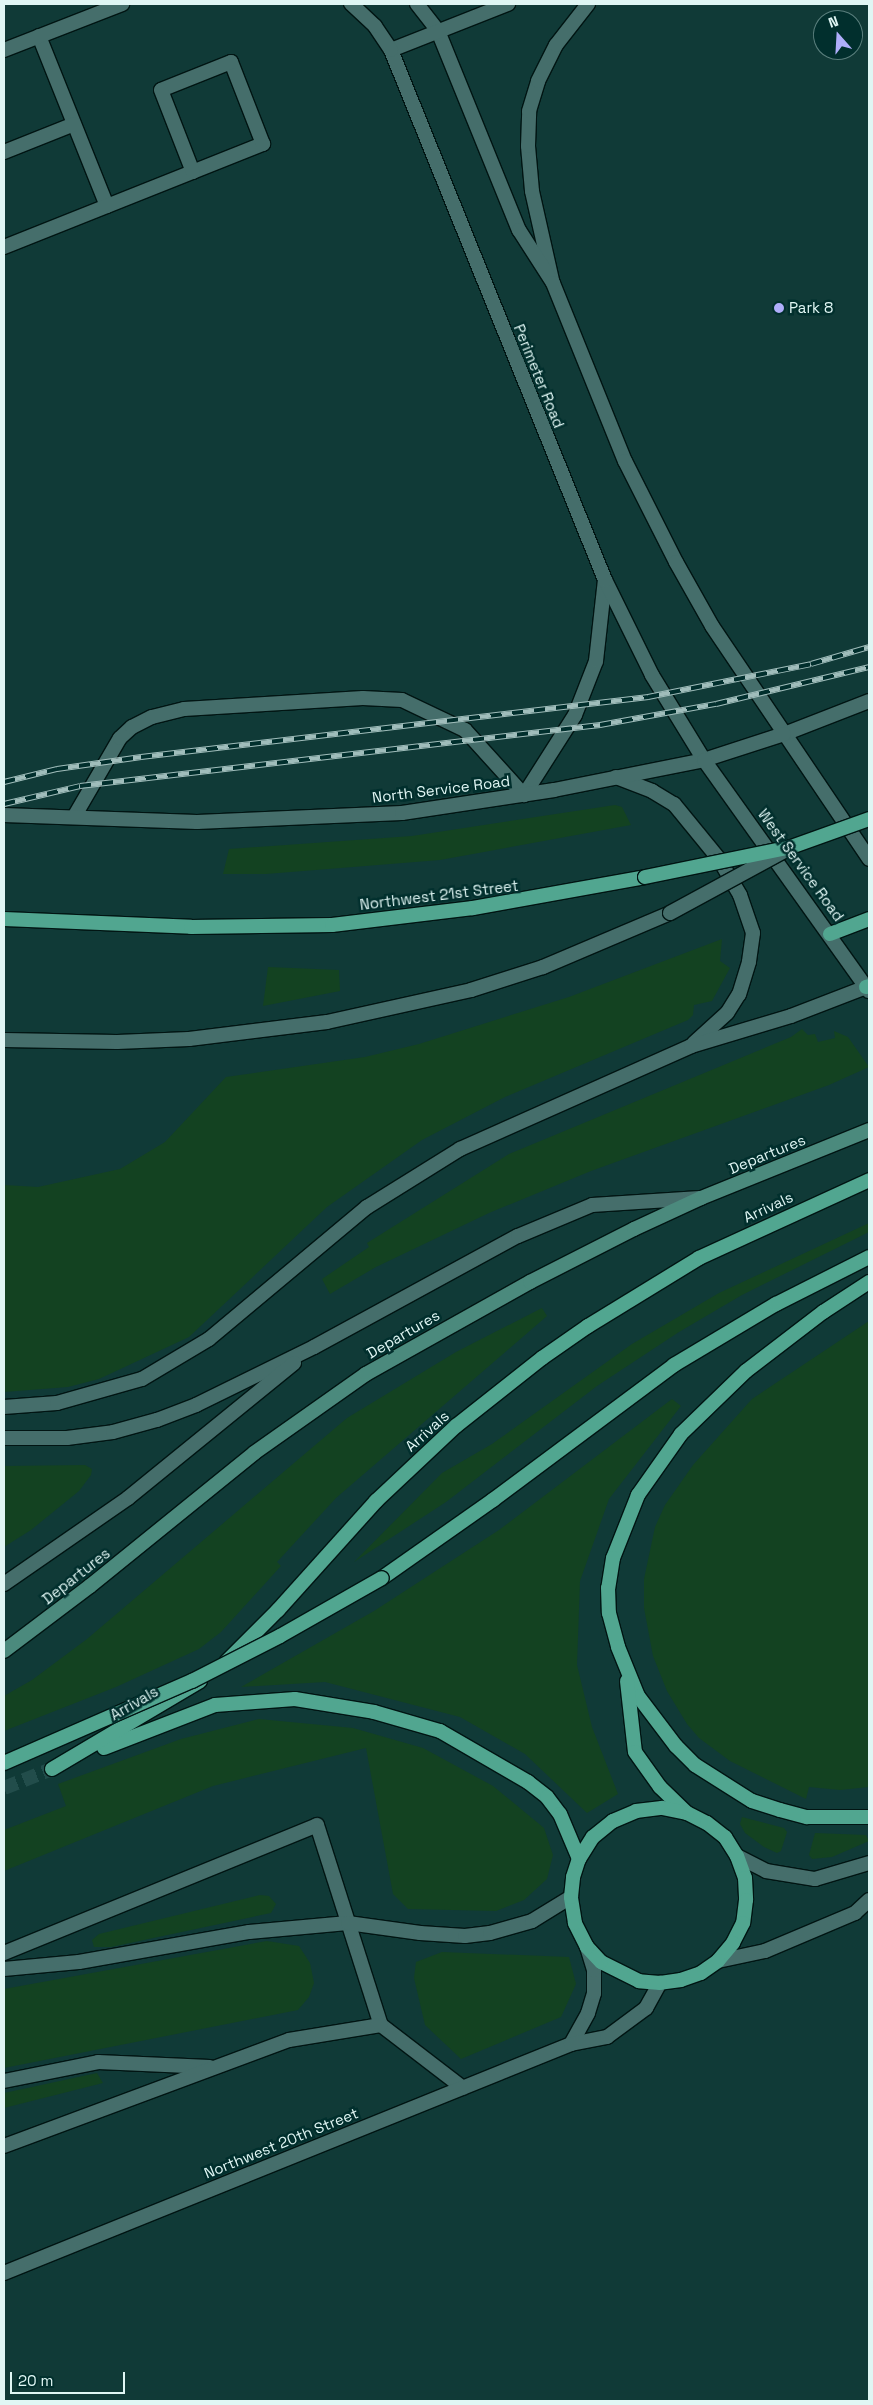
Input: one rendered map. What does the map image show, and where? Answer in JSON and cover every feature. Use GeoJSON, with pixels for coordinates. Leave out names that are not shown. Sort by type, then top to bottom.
{"type":"FeatureCollection","features":[{"type":"Feature","properties":{"kind":"main road","name":"Northwest 21st Street"},"geometry":{"type":"LineString","coordinates":[[4,919],[191,927],[332,925],[473,908],[645,877],[791,847],[869,819]]}},
{"type":"Feature","properties":{"kind":"main road"},"geometry":{"type":"LineString","coordinates":[[830,934],[869,918]]}},
{"type":"Feature","properties":{"kind":"main road","name":"Departures"},"geometry":{"type":"LineString","coordinates":[[4,1651],[90,1586],[254,1454],[366,1374],[577,1257],[701,1198],[868,1131]]}},
{"type":"Feature","properties":{"kind":"main road","name":"Arrivals"},"geometry":{"type":"LineString","coordinates":[[579,1858],[560,1814],[546,1797],[507,1769],[440,1731],[374,1712],[334,1705],[295,1699],[216,1705],[190,1712],[52,1769],[165,1704],[231,1657],[376,1501],[456,1426],[542,1358],[588,1326],[699,1258],[869,1180]]}},
{"type":"Feature","properties":{"kind":"main road"},"geometry":{"type":"LineString","coordinates":[[4,1762],[150,1702],[200,1677],[382,1578],[485,1506],[674,1365],[776,1304],[869,1257]]}},
{"type":"Feature","properties":{"kind":"main road"},"geometry":{"type":"LineString","coordinates":[[869,1282],[823,1312],[746,1371],[681,1434],[638,1495],[613,1558],[608,1588],[609,1613],[626,1670],[638,1696],[676,1746],[722,1785],[752,1801],[807,1817],[869,1816]]}},
{"type":"Feature","properties":{"kind":"main road"},"geometry":{"type":"LineString","coordinates":[[626,1670],[635,1752],[660,1787],[687,1813],[719,1832],[737,1856],[745,1878],[746,1900],[742,1922],[733,1944],[718,1961],[700,1973],[660,1984],[639,1981],[619,1974],[601,1962],[587,1947],[575,1923],[571,1897],[579,1858],[594,1838],[613,1821],[636,1811],[662,1808],[687,1813]]}},
{"type":"Feature","properties":{"kind":"street"},"geometry":{"type":"LineString","coordinates":[[4,50],[122,4]]}},
{"type":"Feature","properties":{"kind":"street","name":"Perimeter Road"},"geometry":{"type":"LineString","coordinates":[[351,4],[375,26],[391,50],[605,580],[652,675],[704,760]]}},
{"type":"Feature","properties":{"kind":"street"},"geometry":{"type":"LineString","coordinates":[[417,4],[438,31],[519,230],[552,283],[642,495],[712,626],[869,859]]}},
{"type":"Feature","properties":{"kind":"street"},"geometry":{"type":"LineString","coordinates":[[391,50],[508,4]]}},
{"type":"Feature","properties":{"kind":"street"},"geometry":{"type":"LineString","coordinates":[[552,283],[532,191],[528,146],[530,111],[538,81],[556,46],[588,4]]}},
{"type":"Feature","properties":{"kind":"street"},"geometry":{"type":"LineString","coordinates":[[39,36],[107,206]]}},
{"type":"Feature","properties":{"kind":"street"},"geometry":{"type":"LineString","coordinates":[[4,247],[193,172],[263,144],[231,62],[161,90],[193,172]]}},
{"type":"Feature","properties":{"kind":"street"},"geometry":{"type":"LineString","coordinates":[[4,152],[74,124]]}},
{"type":"Feature","properties":{"kind":"street"},"geometry":{"type":"LineString","coordinates":[[74,818],[120,738],[132,727],[152,717],[184,709],[363,698],[402,700],[465,730],[524,795],[575,715],[596,661],[605,580]]}},
{"type":"Feature","properties":{"kind":"street","name":"North Service Road"},"geometry":{"type":"LineString","coordinates":[[4,815],[266,822],[402,813],[524,795],[704,760],[784,734],[869,701]]}},
{"type":"Feature","properties":{"kind":"street","name":"West Service Road"},"geometry":{"type":"LineString","coordinates":[[704,760],[868,988]]}},
{"type":"Feature","properties":{"kind":"street"},"geometry":{"type":"LineString","coordinates":[[616,777],[652,791],[674,804],[719,859],[740,896],[753,934],[749,962],[739,994],[727,1013],[691,1046]]}},
{"type":"Feature","properties":{"kind":"street"},"geometry":{"type":"LineString","coordinates":[[4,1040],[117,1042],[189,1039],[327,1022],[472,990],[543,967],[670,913],[791,847]]}},
{"type":"Feature","properties":{"kind":"street"},"geometry":{"type":"LineString","coordinates":[[4,1407],[57,1403],[85,1397],[142,1379],[163,1368],[237,1318],[320,1245],[405,1181],[514,1122],[691,1046],[791,1016],[868,988]]}},
{"type":"Feature","properties":{"kind":"street"},"geometry":{"type":"LineString","coordinates":[[4,1438],[67,1438],[113,1432],[157,1420],[196,1405],[314,1346],[492,1249],[592,1206],[701,1198]]}},
{"type":"Feature","properties":{"kind":"street"},"geometry":{"type":"LineString","coordinates":[[4,1584],[128,1498],[314,1346]]}},
{"type":"Feature","properties":{"kind":"street"},"geometry":{"type":"LineString","coordinates":[[4,1953],[317,1825],[381,2025],[463,2088]]}},
{"type":"Feature","properties":{"kind":"street"},"geometry":{"type":"LineString","coordinates":[[737,1856],[766,1871],[815,1879],[869,1863]]}},
{"type":"Feature","properties":{"kind":"street"},"geometry":{"type":"LineString","coordinates":[[4,1969],[79,1962],[249,1932],[348,1923],[420,1933],[465,1936],[490,1933],[532,1922],[571,1897]]}},
{"type":"Feature","properties":{"kind":"street"},"geometry":{"type":"LineString","coordinates":[[718,1961],[765,1951],[855,1913],[869,1900]]}},
{"type":"Feature","properties":{"kind":"street"},"geometry":{"type":"LineString","coordinates":[[571,2044],[588,2013],[594,1993],[594,1970],[587,1947]]}},
{"type":"Feature","properties":{"kind":"street","name":"Northwest 20th Street"},"geometry":{"type":"LineString","coordinates":[[4,2273],[571,2044],[607,2037],[629,2023],[646,2008],[660,1984]]}},
{"type":"Feature","properties":{"kind":"street"},"geometry":{"type":"LineString","coordinates":[[4,2146],[289,2040],[381,2025]]}},
{"type":"Feature","properties":{"kind":"street"},"geometry":{"type":"LineString","coordinates":[[4,2082],[98,2062],[216,2068]]}},
{"type":"Feature","properties":{"kind":"shaded area"},"geometry":{"type":"Polygon","coordinates":[[[4,4],[869,4],[869,2401],[4,2401],[4,4]]]}},
{"type":"Feature","properties":{"kind":"green space"},"geometry":{"type":"Polygon","coordinates":[[[615,805],[622,807],[631,825],[440,860],[266,874],[223,874],[229,849],[412,836],[615,805]]]}},
{"type":"Feature","properties":{"kind":"green space"},"geometry":{"type":"Polygon","coordinates":[[[722,939],[720,961],[730,968],[712,1001],[694,1005],[693,1015],[688,1020],[505,1097],[422,1140],[327,1207],[189,1337],[99,1379],[68,1387],[4,1392],[4,1185],[38,1187],[120,1169],[165,1142],[226,1077],[365,1057],[419,1044],[569,997],[722,939]]]}},
{"type":"Feature","properties":{"kind":"green space"},"geometry":{"type":"Polygon","coordinates":[[[268,967],[339,970],[340,991],[263,1006],[268,967]]]}},
{"type":"Feature","properties":{"kind":"green space"},"geometry":{"type":"Polygon","coordinates":[[[802,1029],[808,1035],[815,1034],[818,1042],[835,1038],[834,1031],[848,1037],[869,1067],[829,1085],[591,1171],[489,1213],[376,1267],[330,1294],[322,1279],[369,1247],[367,1243],[509,1154],[791,1037],[802,1029]]]}},
{"type":"Feature","properties":{"kind":"green space"},"geometry":{"type":"Polygon","coordinates":[[[869,1223],[869,1232],[742,1295],[679,1332],[597,1386],[446,1502],[354,1562],[442,1473],[492,1444],[632,1344],[719,1293],[869,1223]]]}},
{"type":"Feature","properties":{"kind":"green space"},"geometry":{"type":"Polygon","coordinates":[[[542,1308],[547,1316],[336,1498],[277,1562],[281,1566],[221,1632],[199,1649],[116,1687],[4,1731],[4,1696],[32,1680],[87,1639],[347,1418],[456,1352],[542,1308]]]}},
{"type":"Feature","properties":{"kind":"green space"},"geometry":{"type":"Polygon","coordinates":[[[869,1321],[869,1787],[840,1790],[809,1787],[806,1799],[730,1761],[699,1738],[687,1724],[667,1691],[653,1656],[644,1608],[644,1579],[655,1527],[665,1505],[693,1465],[752,1399],[869,1321]]]}},
{"type":"Feature","properties":{"kind":"green space"},"geometry":{"type":"Polygon","coordinates":[[[672,1399],[681,1406],[609,1499],[580,1581],[577,1665],[592,1727],[618,1794],[587,1813],[525,1754],[460,1717],[325,1682],[241,1687],[374,1611],[499,1530],[672,1399]]]}},
{"type":"Feature","properties":{"kind":"green space"},"geometry":{"type":"Polygon","coordinates":[[[85,1465],[92,1469],[91,1475],[79,1491],[31,1530],[4,1547],[4,1466],[85,1465]]]}},
{"type":"Feature","properties":{"kind":"green space"},"geometry":{"type":"Polygon","coordinates":[[[259,1719],[353,1728],[423,1748],[493,1786],[544,1828],[553,1855],[547,1879],[524,1900],[496,1911],[408,1909],[393,1894],[366,1748],[213,1786],[4,1871],[4,1830],[66,1806],[58,1784],[181,1739],[259,1719]]]}},
{"type":"Feature","properties":{"kind":"green space"},"geometry":{"type":"Polygon","coordinates":[[[742,1817],[784,1828],[787,1832],[781,1851],[777,1853],[764,1847],[745,1833],[740,1824],[742,1817]]]}},
{"type":"Feature","properties":{"kind":"green space"},"geometry":{"type":"Polygon","coordinates":[[[815,1833],[866,1835],[869,1841],[832,1857],[812,1859],[809,1855],[815,1833]]]}},
{"type":"Feature","properties":{"kind":"green space"},"geometry":{"type":"Polygon","coordinates":[[[260,1895],[269,1896],[276,1904],[271,1913],[111,1947],[94,1947],[92,1940],[99,1934],[260,1895]]]}},
{"type":"Feature","properties":{"kind":"green space"},"geometry":{"type":"Polygon","coordinates":[[[267,1941],[299,1946],[310,1963],[314,1983],[309,1997],[298,2010],[4,2068],[4,1989],[267,1941]]]}},
{"type":"Feature","properties":{"kind":"green space"},"geometry":{"type":"Polygon","coordinates":[[[442,1952],[569,1957],[576,1984],[561,2017],[461,2059],[425,2025],[414,1978],[416,1962],[442,1952]]]}},
{"type":"Feature","properties":{"kind":"green space"},"geometry":{"type":"Polygon","coordinates":[[[97,2073],[103,2083],[4,2108],[4,2093],[97,2073]]]}},
{"type":"Feature","properties":{"kind":"tunnel"},"geometry":{"type":"LineString","coordinates":[[4,1788],[52,1769]]}},
{"type":"Feature","properties":{"kind":"railway"},"geometry":{"type":"LineString","coordinates":[[4,782],[57,769],[141,757],[648,697],[811,664],[869,647]]}},
{"type":"Feature","properties":{"kind":"railway"},"geometry":{"type":"LineString","coordinates":[[4,804],[80,786],[600,725],[716,704],[869,667]]}},
{"type":"Feature","properties":{"kind":"place","name":"Park 8"},"geometry":{"type":"Point","coordinates":[779,308]}}]}
